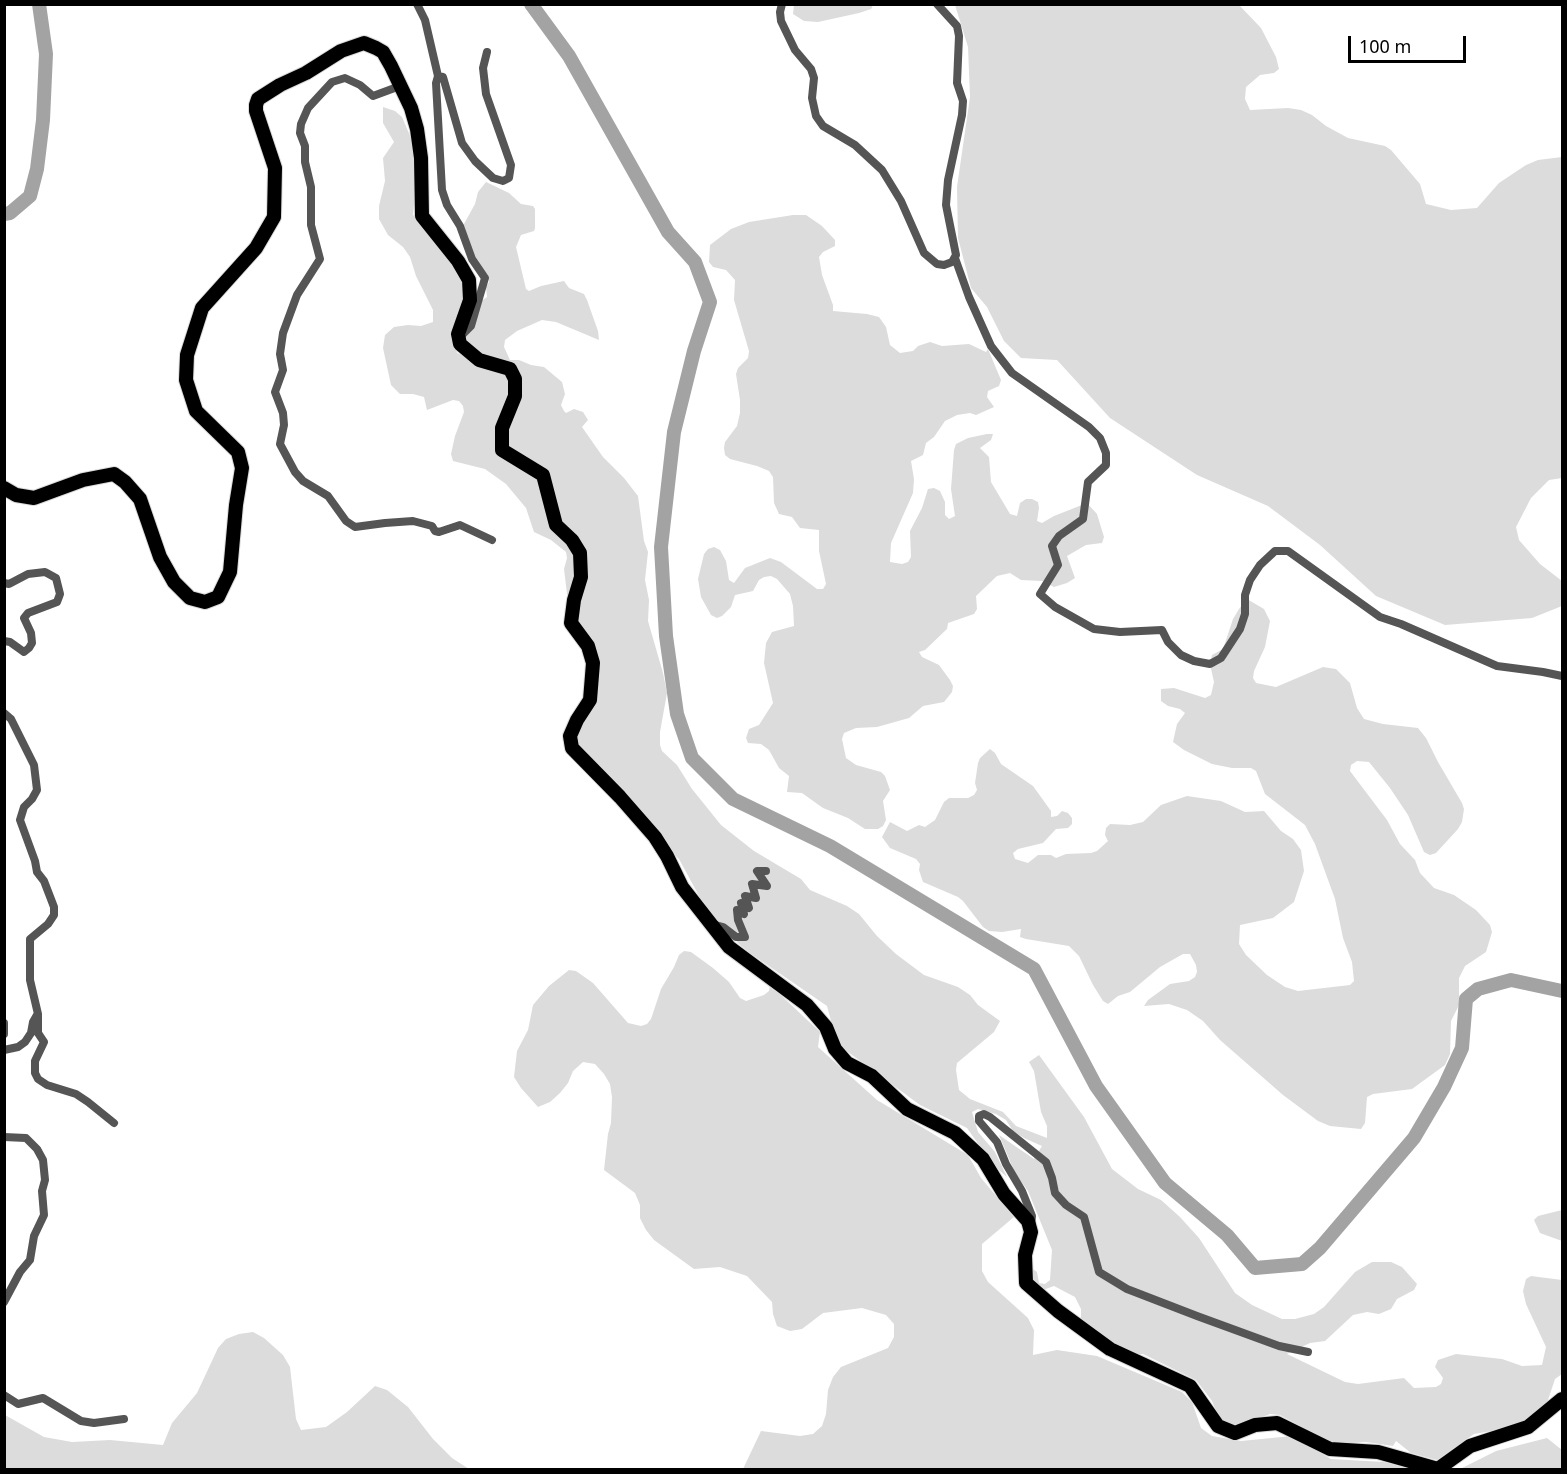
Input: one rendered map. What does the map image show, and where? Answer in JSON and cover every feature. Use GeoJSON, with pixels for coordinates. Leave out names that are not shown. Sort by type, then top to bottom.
{"type":"FeatureCollection","features":[{"type":"Feature","properties":{"kind":"highway"},"geometry":{"type":"LineString","coordinates":[[4,488],[16,495],[34,498],[83,480],[114,474],[125,482],[140,499],[160,557],[174,582],[190,598],[205,602],[218,597],[230,572],[242,468],[238,452],[196,411],[186,380],[187,355],[202,308],[256,248],[274,217],[275,168],[256,111],[258,99],[341,51],[364,44],[383,52],[411,108],[419,138],[422,216],[458,261],[469,280],[470,300],[458,334],[460,344],[479,360],[510,369],[515,379],[515,396],[502,428],[502,450],[543,475],[556,525],[572,540],[580,553],[581,577],[574,600],[571,622],[588,646],[593,663],[590,700],[570,736],[572,748],[649,829],[667,855],[682,887],[729,947],[807,1005],[826,1027],[834,1049],[847,1063],[872,1076],[907,1109],[955,1133],[983,1159],[1004,1194],[1028,1221],[1031,1232],[1025,1255],[1026,1283],[1058,1311],[1110,1349],[1190,1386],[1218,1426],[1234,1433],[1255,1425],[1278,1423],[1330,1449],[1378,1452],[1438,1469],[1470,1446],[1528,1427],[1563,1399]]}},
{"type":"Feature","properties":{"kind":"street"},"geometry":{"type":"LineString","coordinates":[[417,4],[425,20],[438,76],[436,82],[442,190],[447,205],[460,226],[472,259],[485,278],[471,326],[459,339]]}},
{"type":"Feature","properties":{"kind":"street"},"geometry":{"type":"LineString","coordinates":[[782,4],[781,21],[795,50],[811,69],[814,78],[812,98],[816,116],[824,126],[855,145],[882,170],[901,201],[924,253],[937,264],[944,265],[955,258]]}},
{"type":"Feature","properties":{"kind":"street"},"geometry":{"type":"LineString","coordinates":[[937,4],[957,27],[959,36],[957,82],[963,101],[962,116],[948,180],[946,205],[950,232],[956,247],[955,258],[969,297],[991,346],[1012,374],[1089,427],[1100,438],[1106,453],[1106,465],[1088,482],[1083,519],[1059,536],[1052,546],[1058,565],[1040,594],[1055,607],[1094,629],[1120,632],[1162,630],[1168,642],[1181,654],[1194,661],[1210,664],[1221,658],[1240,629],[1245,614],[1245,595],[1250,580],[1260,565],[1275,551],[1288,551],[1380,617],[1497,666],[1563,676]]}},
{"type":"Feature","properties":{"kind":"street"},"geometry":{"type":"LineString","coordinates":[[438,76],[443,77],[462,143],[475,161],[493,178],[503,181],[509,178],[511,165],[486,94],[483,68],[487,52]]}},
{"type":"Feature","properties":{"kind":"street"},"geometry":{"type":"LineString","coordinates":[[400,86],[373,96],[360,85],[345,78],[332,82],[308,108],[301,124],[300,133],[305,146],[305,162],[311,188],[311,225],[320,259],[297,295],[283,333],[280,354],[283,370],[275,392],[283,413],[284,425],[280,444],[295,472],[303,481],[328,496],[346,521],[355,527],[413,521],[432,526],[435,531],[439,532],[460,525],[492,540]]}},
{"type":"Feature","properties":{"kind":"street"},"geometry":{"type":"LineString","coordinates":[[4,583],[9,584],[28,574],[45,572],[56,578],[60,594],[57,602],[28,613],[24,618],[32,643],[29,648],[24,652],[10,642],[4,641]]}},
{"type":"Feature","properties":{"kind":"street"},"geometry":{"type":"LineString","coordinates":[[4,713],[11,719],[34,765],[37,790],[24,807],[20,820],[32,850],[37,872],[44,881],[54,907],[54,915],[48,924],[30,939],[30,980],[38,1014],[38,1033],[44,1042],[35,1061],[35,1073],[38,1079],[58,1090],[76,1094],[98,1108],[114,1123]]}},
{"type":"Feature","properties":{"kind":"street"},"geometry":{"type":"LineString","coordinates":[[711,924],[719,925],[736,937],[745,937],[736,910],[744,914],[740,904],[743,903],[749,908],[745,896],[756,898],[752,884],[767,886],[757,872],[766,871]]}},
{"type":"Feature","properties":{"kind":"street"},"geometry":{"type":"LineString","coordinates":[[4,1050],[18,1047],[25,1042],[38,1014]]}},
{"type":"Feature","properties":{"kind":"street"},"geometry":{"type":"LineString","coordinates":[[4,1023],[4,1034]]}},
{"type":"Feature","properties":{"kind":"street"},"geometry":{"type":"LineString","coordinates":[[1031,1232],[1032,1216],[1022,1191],[1006,1164],[997,1142],[979,1121],[979,1116],[984,1114],[990,1117],[1046,1162],[1055,1193],[1066,1205],[1084,1217],[1099,1272],[1128,1288],[1197,1316],[1279,1346],[1308,1352]]}},
{"type":"Feature","properties":{"kind":"street"},"geometry":{"type":"LineString","coordinates":[[4,1137],[26,1138],[37,1149],[43,1160],[45,1180],[42,1191],[44,1215],[34,1236],[30,1260],[20,1272],[4,1302]]}},
{"type":"Feature","properties":{"kind":"street"},"geometry":{"type":"LineString","coordinates":[[4,1395],[18,1404],[43,1398],[81,1420],[94,1423],[124,1419]]}},
{"type":"Feature","properties":{"kind":"shaded area"},"geometry":{"type":"Polygon","coordinates":[[[794,4],[873,5],[871,9],[859,13],[818,22],[804,21],[793,14],[794,4]]]}},
{"type":"Feature","properties":{"kind":"shaded area"},"geometry":{"type":"Polygon","coordinates":[[[955,5],[1239,5],[1261,28],[1276,57],[1279,69],[1274,73],[1260,75],[1246,87],[1245,99],[1250,110],[1288,108],[1301,110],[1348,138],[1385,146],[1420,184],[1426,204],[1451,210],[1477,208],[1499,183],[1526,165],[1538,160],[1562,157],[1562,478],[1549,480],[1531,498],[1516,527],[1519,540],[1540,564],[1562,581],[1562,606],[1532,618],[1445,625],[1376,596],[1320,545],[1268,506],[1197,475],[1110,418],[1057,360],[1021,358],[1004,341],[987,307],[971,288],[958,238],[957,187],[970,97],[968,47],[955,5]]]}},
{"type":"Feature","properties":{"kind":"shaded area"},"geometry":{"type":"Polygon","coordinates":[[[383,107],[395,111],[402,117],[414,145],[417,174],[413,215],[418,218],[463,278],[465,297],[453,338],[457,353],[480,363],[467,345],[464,329],[471,308],[487,297],[486,287],[489,282],[488,275],[474,257],[464,235],[464,224],[475,204],[478,192],[486,182],[509,193],[521,204],[533,206],[535,209],[534,231],[521,235],[516,247],[526,289],[529,291],[564,281],[569,288],[584,294],[587,300],[599,340],[556,322],[542,320],[517,331],[505,340],[504,347],[510,360],[519,360],[544,367],[562,382],[565,394],[561,405],[564,411],[566,413],[574,409],[583,412],[588,420],[582,427],[603,457],[638,496],[644,541],[648,552],[645,580],[649,600],[648,621],[667,693],[660,745],[662,751],[677,765],[692,789],[721,825],[754,851],[801,879],[810,890],[847,906],[859,914],[896,954],[924,975],[958,987],[1000,1021],[994,1032],[957,1063],[959,1090],[970,1099],[1003,1112],[1016,1126],[1047,1138],[1047,1126],[1041,1112],[1034,1071],[1029,1062],[1039,1055],[1084,1117],[1112,1169],[1138,1189],[1161,1200],[1180,1217],[1199,1238],[1235,1293],[1252,1305],[1282,1319],[1295,1319],[1314,1314],[1324,1307],[1355,1272],[1372,1262],[1391,1262],[1402,1267],[1417,1284],[1414,1290],[1397,1299],[1391,1309],[1379,1314],[1367,1312],[1353,1315],[1325,1341],[1310,1343],[1287,1354],[1345,1382],[1358,1384],[1404,1378],[1414,1388],[1436,1387],[1441,1384],[1443,1378],[1435,1367],[1438,1360],[1456,1354],[1502,1359],[1522,1366],[1542,1365],[1546,1347],[1526,1304],[1523,1291],[1526,1279],[1531,1276],[1562,1280],[1562,1374],[1555,1379],[1546,1406],[1516,1427],[1474,1434],[1437,1460],[1411,1453],[1396,1441],[1393,1446],[1366,1442],[1334,1444],[1280,1415],[1270,1414],[1240,1426],[1224,1424],[1212,1401],[1196,1380],[1143,1354],[1135,1354],[1106,1341],[1081,1322],[1081,1309],[1075,1297],[1054,1286],[1040,1291],[1031,1282],[1030,1267],[1037,1272],[1039,1283],[1045,1284],[1050,1280],[1052,1250],[1028,1191],[1015,1173],[999,1135],[1034,1159],[1042,1146],[1013,1131],[1006,1120],[996,1114],[978,1109],[972,1112],[978,1132],[995,1152],[1007,1177],[993,1165],[967,1128],[920,1105],[844,1049],[836,1039],[827,1006],[750,953],[719,925],[705,907],[679,859],[655,837],[629,798],[606,773],[590,763],[576,743],[598,658],[592,638],[580,625],[568,602],[564,569],[566,552],[551,540],[534,532],[526,508],[506,484],[485,469],[453,461],[451,454],[455,436],[464,412],[459,401],[453,400],[427,410],[424,397],[400,394],[391,385],[383,348],[385,335],[394,327],[421,326],[433,322],[433,310],[416,276],[410,257],[403,247],[388,235],[379,219],[379,206],[385,181],[383,158],[394,142],[383,123],[383,107]]]}},
{"type":"Feature","properties":{"kind":"shaded area"},"geometry":{"type":"Polygon","coordinates":[[[806,215],[822,226],[835,240],[835,246],[823,252],[819,257],[833,311],[879,317],[886,327],[890,345],[900,353],[913,351],[918,346],[930,342],[942,346],[969,344],[986,352],[988,349],[1001,380],[999,386],[988,391],[987,397],[994,407],[976,415],[970,413],[957,415],[945,421],[934,437],[926,443],[923,455],[911,461],[914,479],[913,493],[891,543],[890,562],[902,564],[908,562],[911,557],[910,531],[922,508],[928,489],[934,488],[940,491],[945,502],[945,515],[949,519],[955,516],[951,489],[956,444],[968,438],[987,434],[993,434],[991,440],[980,448],[989,457],[991,482],[1010,514],[1017,516],[1020,503],[1026,499],[1032,499],[1038,502],[1037,521],[1042,523],[1087,503],[1097,514],[1104,537],[1102,543],[1086,545],[1067,556],[1075,578],[1067,583],[1054,587],[1042,581],[1021,580],[1010,573],[997,576],[976,596],[977,609],[974,614],[948,623],[947,629],[925,650],[919,652],[922,657],[939,665],[953,686],[952,692],[944,702],[923,706],[909,718],[877,727],[856,728],[844,733],[842,739],[846,758],[856,765],[881,772],[890,790],[883,801],[886,820],[878,829],[865,829],[848,818],[823,808],[802,793],[787,792],[789,776],[779,768],[769,750],[761,744],[748,743],[746,738],[749,729],[759,725],[773,703],[764,663],[766,643],[772,632],[794,626],[790,594],[777,579],[771,576],[764,577],[759,580],[753,591],[735,595],[731,607],[717,618],[711,615],[701,597],[698,579],[704,554],[708,549],[714,547],[720,550],[726,561],[729,580],[734,583],[745,568],[770,558],[781,562],[817,589],[823,589],[826,584],[819,551],[819,530],[800,528],[792,517],[779,514],[774,503],[773,477],[769,471],[730,459],[725,455],[724,448],[725,442],[737,426],[740,400],[736,374],[738,368],[748,358],[749,351],[734,300],[735,280],[726,270],[713,267],[709,262],[710,245],[731,229],[749,222],[806,215]]]}},
{"type":"Feature","properties":{"kind":"shaded area"},"geometry":{"type":"Polygon","coordinates":[[[1247,599],[1264,609],[1270,621],[1265,647],[1254,671],[1253,678],[1256,683],[1276,687],[1323,667],[1336,669],[1350,683],[1357,708],[1364,719],[1383,724],[1418,728],[1426,738],[1464,809],[1462,822],[1458,829],[1436,853],[1430,855],[1424,852],[1408,815],[1369,762],[1357,761],[1351,765],[1350,771],[1387,820],[1400,844],[1415,860],[1420,873],[1434,888],[1454,895],[1476,910],[1490,925],[1492,932],[1486,952],[1465,966],[1459,978],[1459,1005],[1451,1021],[1450,1054],[1445,1065],[1412,1089],[1373,1094],[1367,1097],[1365,1123],[1361,1129],[1330,1126],[1318,1121],[1283,1095],[1220,1040],[1203,1021],[1187,1010],[1169,1004],[1144,1006],[1148,1000],[1170,984],[1189,981],[1195,977],[1196,965],[1190,954],[1183,954],[1160,967],[1130,992],[1118,996],[1108,1004],[1103,1001],[1093,985],[1079,956],[1069,946],[1020,937],[1021,929],[1002,932],[989,931],[958,897],[923,882],[919,870],[920,864],[916,859],[890,848],[882,837],[890,822],[907,831],[919,825],[925,827],[935,820],[944,802],[949,798],[968,798],[974,795],[977,790],[975,783],[978,763],[990,749],[1001,764],[1033,786],[1051,811],[1051,817],[1057,816],[1062,811],[1068,813],[1072,818],[1072,824],[1068,828],[1056,829],[1043,843],[1018,849],[1013,853],[1015,859],[1028,863],[1038,855],[1051,855],[1056,858],[1066,854],[1097,851],[1108,841],[1105,835],[1106,828],[1110,824],[1130,825],[1143,822],[1161,805],[1187,796],[1221,801],[1245,812],[1264,811],[1301,850],[1304,871],[1294,902],[1273,918],[1240,925],[1239,944],[1246,955],[1267,975],[1285,987],[1298,991],[1350,985],[1354,981],[1352,962],[1343,938],[1335,899],[1315,844],[1305,825],[1265,794],[1256,771],[1251,768],[1232,768],[1212,764],[1173,742],[1177,724],[1185,713],[1161,701],[1161,689],[1174,688],[1205,698],[1211,695],[1214,682],[1210,664],[1212,655],[1223,649],[1233,619],[1247,599]]]}},
{"type":"Feature","properties":{"kind":"shaded area"},"geometry":{"type":"Polygon","coordinates":[[[684,951],[691,952],[713,968],[729,982],[740,998],[746,1001],[764,995],[769,991],[770,985],[820,1032],[818,1047],[877,1100],[968,1155],[981,1178],[1014,1217],[982,1244],[982,1271],[988,1282],[1028,1318],[1034,1330],[1033,1355],[1057,1350],[1097,1356],[1182,1392],[1192,1402],[1201,1428],[1212,1436],[1241,1441],[1292,1436],[1331,1459],[1384,1462],[1411,1469],[743,1469],[761,1431],[800,1436],[813,1434],[822,1426],[826,1414],[828,1390],[833,1377],[841,1367],[888,1348],[894,1337],[894,1324],[886,1315],[862,1308],[823,1313],[802,1329],[790,1331],[777,1326],[772,1302],[747,1276],[720,1267],[694,1269],[654,1240],[640,1218],[640,1205],[635,1193],[604,1170],[611,1123],[612,1097],[610,1084],[595,1064],[583,1062],[573,1071],[568,1083],[560,1093],[550,1102],[538,1107],[514,1077],[517,1051],[528,1030],[533,1005],[549,986],[569,970],[576,971],[593,983],[628,1023],[641,1026],[647,1024],[651,1019],[661,989],[679,955],[684,951]]]}},
{"type":"Feature","properties":{"kind":"shaded area"},"geometry":{"type":"Polygon","coordinates":[[[1562,1210],[1562,1241],[1540,1233],[1534,1220],[1538,1216],[1562,1210]]]}},
{"type":"Feature","properties":{"kind":"shaded area"},"geometry":{"type":"Polygon","coordinates":[[[253,1332],[264,1338],[283,1355],[290,1367],[296,1419],[301,1430],[326,1427],[347,1412],[375,1386],[387,1390],[408,1407],[433,1439],[452,1458],[469,1469],[5,1469],[5,1415],[44,1437],[72,1442],[110,1440],[163,1445],[172,1423],[197,1393],[218,1348],[226,1339],[253,1332]]]}},
{"type":"Feature","properties":{"kind":"shaded area"},"geometry":{"type":"Polygon","coordinates":[[[1547,1438],[1562,1450],[1562,1469],[1460,1469],[1496,1451],[1547,1438]]]}},
{"type":"Feature","properties":{"kind":"waterway"},"geometry":{"type":"LineString","coordinates":[[4,214],[10,213],[30,196],[37,169],[43,120],[46,54],[39,4]]}},
{"type":"Feature","properties":{"kind":"waterway"},"geometry":{"type":"LineString","coordinates":[[531,4],[569,56],[668,232],[695,262],[710,302],[694,351],[674,432],[661,547],[666,636],[677,714],[692,758],[733,799],[830,846],[1034,969],[1096,1086],[1165,1183],[1227,1235],[1255,1268],[1302,1264],[1320,1248],[1414,1138],[1444,1087],[1462,1048],[1466,999],[1478,989],[1511,980],[1562,991]]}}]}
